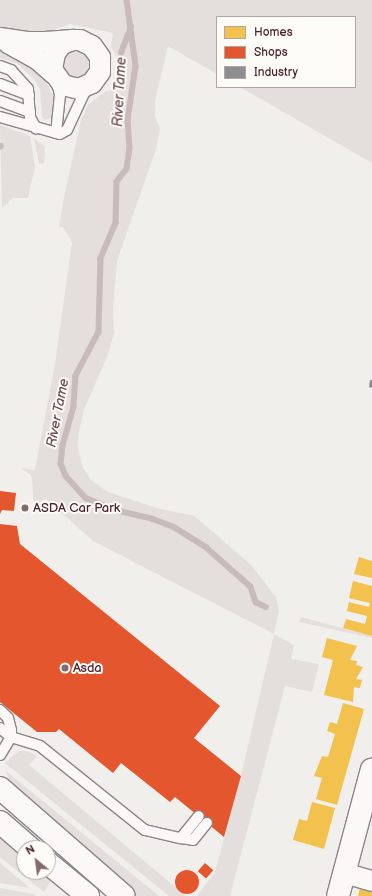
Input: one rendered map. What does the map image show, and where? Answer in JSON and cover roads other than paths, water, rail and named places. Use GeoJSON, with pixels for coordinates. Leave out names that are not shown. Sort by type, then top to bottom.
{"type":"FeatureCollection","features":[{"type":"Feature","properties":{"kind":"main road"},"geometry":{"type":"LineString","coordinates":[[338,896],[372,769]]}},
{"type":"Feature","properties":{"kind":"main road"},"geometry":{"type":"LineString","coordinates":[[0,788],[124,896]]}},
{"type":"Feature","properties":{"kind":"main road"},"geometry":{"type":"LineString","coordinates":[[0,805],[32,840]]}},
{"type":"Feature","properties":{"kind":"main road"},"geometry":{"type":"LineString","coordinates":[[0,822],[21,840]]}},
{"type":"Feature","properties":{"kind":"main road"},"geometry":{"type":"LineString","coordinates":[[56,865],[88,896]]}},
{"type":"Feature","properties":{"kind":"street"},"geometry":{"type":"LineString","coordinates":[[0,38],[37,42],[80,40],[92,46],[100,57],[101,65],[97,78],[86,87],[70,88],[37,59],[0,38]]}},
{"type":"Feature","properties":{"kind":"street"},"geometry":{"type":"LineString","coordinates":[[56,77],[52,63],[55,53],[62,44],[72,40]]}},
{"type":"Feature","properties":{"kind":"street"},"geometry":{"type":"LineString","coordinates":[[344,873],[372,881]]}},
{"type":"Feature","properties":{"kind":"lane"},"geometry":{"type":"LineString","coordinates":[[0,66],[11,70],[22,80],[29,95],[30,112],[36,129]]}},
{"type":"Feature","properties":{"kind":"lane"},"geometry":{"type":"LineString","coordinates":[[56,77],[60,95],[56,133]]}},
{"type":"Feature","properties":{"kind":"lane"},"geometry":{"type":"LineString","coordinates":[[0,84],[29,95]]}},
{"type":"Feature","properties":{"kind":"lane"},"geometry":{"type":"LineString","coordinates":[[0,117],[36,129],[60,134],[67,130],[86,87]]}},
{"type":"Feature","properties":{"kind":"lane"},"geometry":{"type":"LineString","coordinates":[[0,101],[30,112]]}},
{"type":"Feature","properties":{"kind":"lane"},"geometry":{"type":"LineString","coordinates":[[0,710],[8,718],[11,737],[0,755]]}},
{"type":"Feature","properties":{"kind":"lane"},"geometry":{"type":"LineString","coordinates":[[0,728],[11,737],[40,746],[145,830],[193,840],[207,823]]}},
{"type":"Feature","properties":{"kind":"lane"},"geometry":{"type":"LineString","coordinates":[[181,838],[199,816]]}},
{"type":"Feature","properties":{"kind":"waterway","name":"River Tame"},"geometry":{"type":"LineString","coordinates":[[127,0],[136,66],[128,120],[130,148],[127,169],[117,182],[116,223],[101,259],[99,332],[76,376],[74,407],[63,445],[61,464],[66,476],[86,498],[115,510],[153,519],[174,527],[206,547],[251,587],[256,602],[266,607]]}},
{"type":"Feature","properties":{"kind":"waterway"},"geometry":{"type":"LineString","coordinates":[[121,53],[131,27]]}},
{"type":"Feature","properties":{"kind":"place","name":"ASDA Car Park"},"geometry":{"type":"Point","coordinates":[25,508]}},
{"type":"Feature","properties":{"kind":"place","name":"Asda"},"geometry":{"type":"Point","coordinates":[65,668]}}]}
